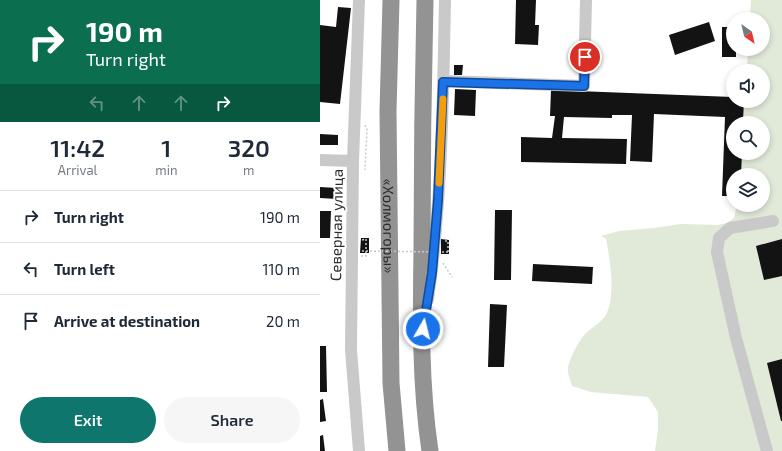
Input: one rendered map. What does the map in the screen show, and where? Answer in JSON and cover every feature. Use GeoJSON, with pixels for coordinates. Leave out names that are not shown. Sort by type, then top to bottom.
{"type":"FeatureCollection","features":[{"type":"Feature","properties":{"kind":"highway","name":"«Холмогоры»"},"geometry":{"type":"LineString","coordinates":[[392,0],[388,111],[390,368],[397,451]]}},
{"type":"Feature","properties":{"kind":"highway"},"geometry":{"type":"LineString","coordinates":[[425,0],[421,342],[423,381],[430,451]]}},
{"type":"Feature","properties":{"kind":"street","name":"Северная улица"},"geometry":{"type":"LineString","coordinates":[[359,0],[353,161],[351,350],[359,451]]}},
{"type":"Feature","properties":{"kind":"street"},"geometry":{"type":"LineString","coordinates":[[421,342],[432,273],[437,208],[445,0]]}},
{"type":"Feature","properties":{"kind":"street"},"geometry":{"type":"LineString","coordinates":[[443,82],[584,86],[586,0]]}},
{"type":"Feature","properties":{"kind":"street"},"geometry":{"type":"LineString","coordinates":[[320,160],[353,161]]}},
{"type":"Feature","properties":{"kind":"street"},"geometry":{"type":"LineString","coordinates":[[767,451],[736,338],[717,252],[719,238],[730,228],[773,221]]}},
{"type":"Feature","properties":{"kind":"path"},"geometry":{"type":"LineString","coordinates":[[359,256],[366,256],[366,239],[362,239],[362,251],[448,252]]}},
{"type":"Feature","properties":{"kind":"path"},"geometry":{"type":"LineString","coordinates":[[443,259],[443,264],[452,277]]}},
{"type":"Feature","properties":{"kind":"green space"},"geometry":{"type":"Polygon","coordinates":[[[751,0],[782,0],[782,451],[655,451],[658,430],[658,412],[648,397],[591,392],[572,386],[568,368],[572,355],[580,341],[585,334],[598,324],[604,317],[610,302],[611,274],[609,256],[606,239],[601,236],[619,231],[681,224],[718,225],[727,223],[734,218],[735,212],[770,212],[770,168],[740,168],[741,160],[770,160],[770,116],[744,116],[744,108],[770,108],[770,64],[747,64],[748,56],[770,56],[770,12],[750,12],[751,0]]]}},
{"type":"Feature","properties":{"kind":"building"},"geometry":{"type":"Polygon","coordinates":[[[516,0],[536,0],[535,25],[539,25],[538,45],[515,44],[516,0]]]}},
{"type":"Feature","properties":{"kind":"building"},"geometry":{"type":"Polygon","coordinates":[[[338,7],[351,8],[340,104],[320,102],[320,25],[336,27],[338,7]]]}},
{"type":"Feature","properties":{"kind":"building"},"geometry":{"type":"Polygon","coordinates":[[[709,22],[715,41],[675,55],[669,35],[709,22]]]}},
{"type":"Feature","properties":{"kind":"building"},"geometry":{"type":"Polygon","coordinates":[[[722,27],[726,27],[726,56],[736,57],[722,57],[722,27]]]}},
{"type":"Feature","properties":{"kind":"building"},"geometry":{"type":"Polygon","coordinates":[[[454,65],[463,65],[462,75],[454,75],[454,65]]]}},
{"type":"Feature","properties":{"kind":"building"},"geometry":{"type":"Polygon","coordinates":[[[455,89],[476,90],[475,116],[454,115],[455,89]]]}},
{"type":"Feature","properties":{"kind":"building"},"geometry":{"type":"Polygon","coordinates":[[[551,90],[726,97],[726,108],[744,108],[743,116],[726,116],[726,160],[742,160],[741,168],[726,168],[726,196],[722,196],[725,117],[654,114],[652,162],[630,161],[632,115],[612,115],[612,118],[564,117],[562,138],[627,139],[626,164],[521,162],[521,137],[552,138],[555,116],[550,116],[551,90]]]}},
{"type":"Feature","properties":{"kind":"building"},"geometry":{"type":"Polygon","coordinates":[[[320,134],[338,135],[338,145],[320,145],[320,134]]]}},
{"type":"Feature","properties":{"kind":"building"},"geometry":{"type":"Polygon","coordinates":[[[320,187],[337,188],[337,199],[320,198],[320,187]]]}},
{"type":"Feature","properties":{"kind":"building"},"geometry":{"type":"Polygon","coordinates":[[[495,210],[512,210],[511,280],[494,280],[495,210]]]}},
{"type":"Feature","properties":{"kind":"building"},"geometry":{"type":"Polygon","coordinates":[[[320,211],[331,211],[330,238],[320,238],[320,211]]]}},
{"type":"Feature","properties":{"kind":"building"},"geometry":{"type":"Polygon","coordinates":[[[361,238],[369,238],[369,253],[360,253],[361,238]]]}},
{"type":"Feature","properties":{"kind":"building"},"geometry":{"type":"Polygon","coordinates":[[[441,239],[449,240],[449,254],[441,254],[441,239]]]}},
{"type":"Feature","properties":{"kind":"building"},"geometry":{"type":"Polygon","coordinates":[[[782,239],[782,276],[764,280],[756,246],[782,239]]]}},
{"type":"Feature","properties":{"kind":"building"},"geometry":{"type":"Polygon","coordinates":[[[533,264],[593,267],[592,284],[532,281],[533,264]]]}},
{"type":"Feature","properties":{"kind":"building"},"geometry":{"type":"Polygon","coordinates":[[[490,304],[507,305],[504,367],[488,367],[490,304]]]}},
{"type":"Feature","properties":{"kind":"building"},"geometry":{"type":"Polygon","coordinates":[[[320,346],[326,346],[327,392],[320,392],[320,346]]]}},
{"type":"Feature","properties":{"kind":"building"},"geometry":{"type":"Polygon","coordinates":[[[782,359],[782,421],[781,421],[767,363],[782,359]]]}},
{"type":"Feature","properties":{"kind":"building"},"geometry":{"type":"Polygon","coordinates":[[[323,399],[326,421],[320,422],[320,400],[323,399]]]}},
{"type":"Feature","properties":{"kind":"building"},"geometry":{"type":"Polygon","coordinates":[[[323,435],[325,451],[320,451],[320,436],[323,435]]]}},
{"type":"Feature","properties":{"kind":"slow traffic"},"geometry":{"type":"LineString","coordinates":[[439,183],[443,99]]}},
{"type":"Feature","properties":{"kind":"route"},"geometry":{"type":"LineString","coordinates":[[423,329],[432,273],[438,200],[443,82],[584,86],[585,57]]}}]}
